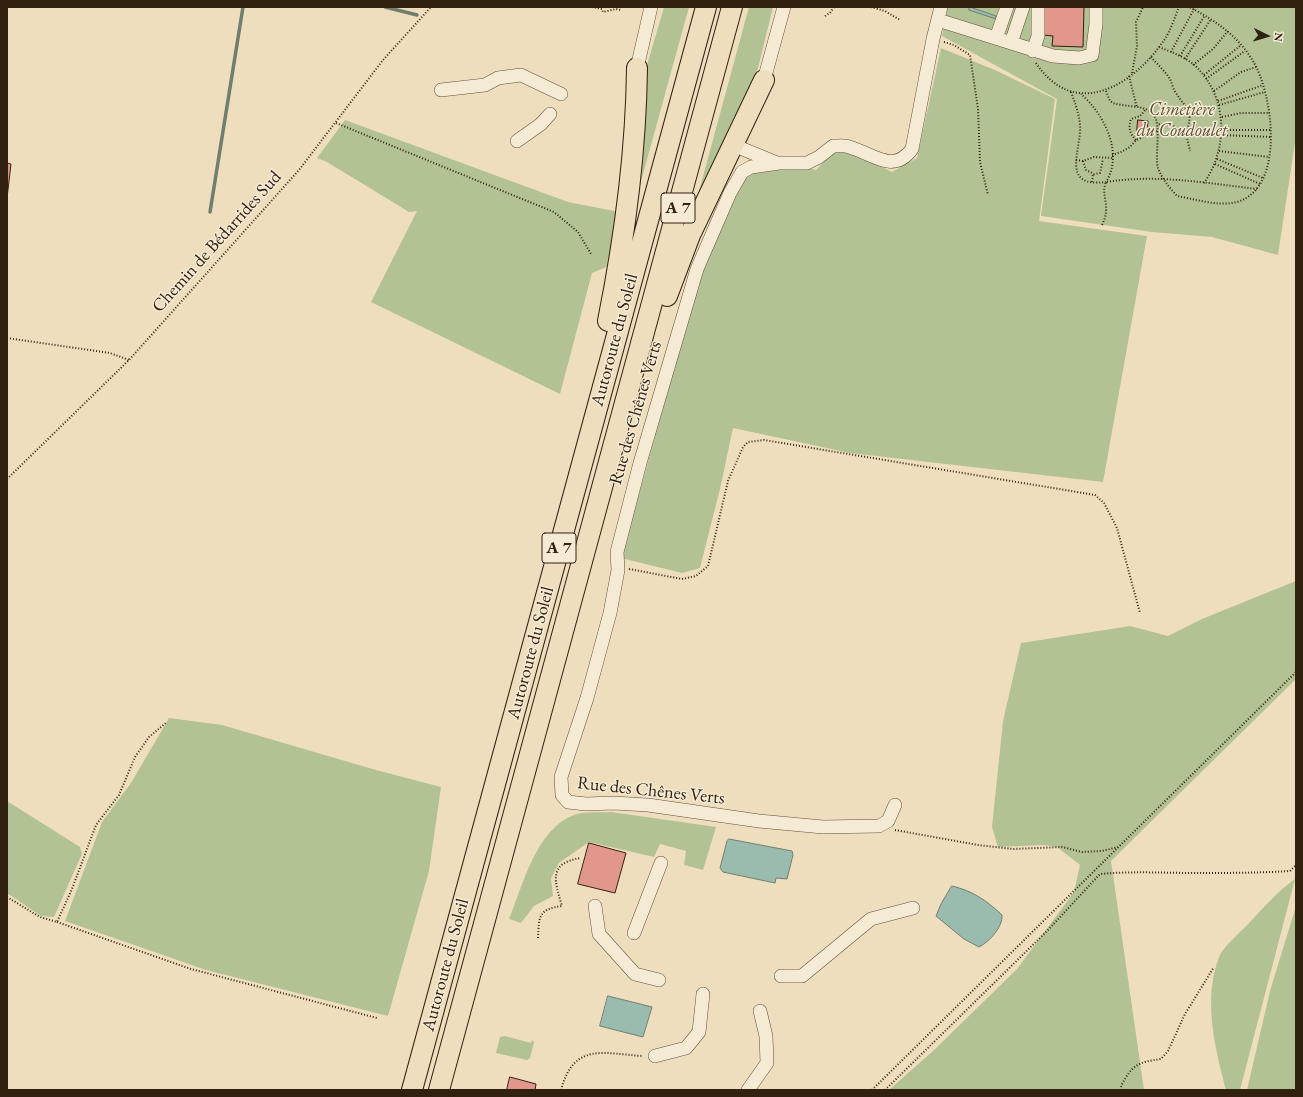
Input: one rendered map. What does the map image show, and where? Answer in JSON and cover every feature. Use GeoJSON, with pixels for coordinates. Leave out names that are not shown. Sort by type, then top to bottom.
{"type":"FeatureCollection","features":[{"type":"Feature","properties":{"kind":"highway","name":"Autoroute du Soleil"},"geometry":{"type":"LineString","coordinates":[[412,1090],[706,7]]}},
{"type":"Feature","properties":{"kind":"highway","name":"Autoroute du Soleil"},"geometry":{"type":"LineString","coordinates":[[439,1090],[732,7]]}},
{"type":"Feature","properties":{"kind":"highway"},"geometry":{"type":"LineString","coordinates":[[599,400],[607,328],[629,202],[636,117],[637,68]]}},
{"type":"Feature","properties":{"kind":"highway"},"geometry":{"type":"LineString","coordinates":[[624,408],[649,348],[675,272],[690,235],[764,80]]}},
{"type":"Feature","properties":{"kind":"street"},"geometry":{"type":"LineString","coordinates":[[637,68],[651,7]]}},
{"type":"Feature","properties":{"kind":"street"},"geometry":{"type":"LineString","coordinates":[[764,80],[784,7]]}},
{"type":"Feature","properties":{"kind":"street","name":"Rue des Chênes Verts"},"geometry":{"type":"LineString","coordinates":[[879,826],[823,827],[759,821],[648,805],[614,803],[586,804],[568,802],[562,796],[561,777],[587,698],[610,613],[618,570],[617,552],[640,463],[697,269],[730,193],[742,172],[751,167],[779,163],[808,163],[820,157],[833,146],[848,146],[886,161],[896,161],[906,158],[912,149],[933,39],[941,7]]}},
{"type":"Feature","properties":{"kind":"street"},"geometry":{"type":"LineString","coordinates":[[996,38],[1007,7]]}},
{"type":"Feature","properties":{"kind":"street"},"geometry":{"type":"LineString","coordinates":[[1011,43],[1023,7]]}},
{"type":"Feature","properties":{"kind":"street"},"geometry":{"type":"LineString","coordinates":[[1033,51],[1038,36],[1038,7]]}},
{"type":"Feature","properties":{"kind":"street"},"geometry":{"type":"LineString","coordinates":[[938,20],[1033,51],[1053,56],[1079,58],[1092,55],[1096,24],[1096,7]]}},
{"type":"Feature","properties":{"kind":"street"},"geometry":{"type":"LineString","coordinates":[[441,90],[485,85],[498,78],[520,75],[560,94]]}},
{"type":"Feature","properties":{"kind":"street"},"geometry":{"type":"LineString","coordinates":[[518,141],[541,124],[550,114]]}},
{"type":"Feature","properties":{"kind":"street"},"geometry":{"type":"LineString","coordinates":[[732,145],[779,163]]}},
{"type":"Feature","properties":{"kind":"street"},"geometry":{"type":"LineString","coordinates":[[879,826],[888,821],[895,805]]}},
{"type":"Feature","properties":{"kind":"street"},"geometry":{"type":"LineString","coordinates":[[634,933],[661,863]]}},
{"type":"Feature","properties":{"kind":"street"},"geometry":{"type":"LineString","coordinates":[[595,906],[599,934],[635,974],[659,980]]}},
{"type":"Feature","properties":{"kind":"street"},"geometry":{"type":"LineString","coordinates":[[780,976],[802,976],[871,919],[913,908]]}},
{"type":"Feature","properties":{"kind":"street"},"geometry":{"type":"LineString","coordinates":[[654,1056],[686,1048],[699,1032],[703,994]]}},
{"type":"Feature","properties":{"kind":"street"},"geometry":{"type":"LineString","coordinates":[[748,1090],[767,1063],[766,1036],[760,1011]]}},
{"type":"Feature","properties":{"kind":"path","name":"Chemin de Bédarrides Sud"},"geometry":{"type":"LineString","coordinates":[[7,479],[129,360],[299,170],[383,60],[431,7]]}},
{"type":"Feature","properties":{"kind":"path"},"geometry":{"type":"LineString","coordinates":[[592,7],[602,9],[603,12],[616,9],[621,10]]}},
{"type":"Feature","properties":{"kind":"path"},"geometry":{"type":"LineString","coordinates":[[825,16],[830,13],[834,7]]}},
{"type":"Feature","properties":{"kind":"path"},"geometry":{"type":"LineString","coordinates":[[872,7],[885,11],[900,20]]}},
{"type":"Feature","properties":{"kind":"path"},"geometry":{"type":"LineString","coordinates":[[1138,108],[1131,75],[1137,46],[1136,22],[1142,7]]}},
{"type":"Feature","properties":{"kind":"path"},"geometry":{"type":"LineString","coordinates":[[1033,51],[1033,58],[1041,71],[1060,87],[1071,92],[1082,94],[1106,91],[1131,75],[1151,57],[1163,42],[1179,7]]}},
{"type":"Feature","properties":{"kind":"path"},"geometry":{"type":"LineString","coordinates":[[1106,91],[1110,101],[1113,103],[1146,109],[1154,114],[1158,124],[1156,153],[1158,167],[1163,179],[1177,196],[1216,203],[1237,202],[1253,194],[1263,178],[1269,157],[1271,137],[1270,113],[1263,85],[1256,67],[1241,45],[1228,31],[1205,15],[1189,7]]}},
{"type":"Feature","properties":{"kind":"path"},"geometry":{"type":"LineString","coordinates":[[1171,52],[1194,9]]}},
{"type":"Feature","properties":{"kind":"path"},"geometry":{"type":"LineString","coordinates":[[1180,56],[1205,15]]}},
{"type":"Feature","properties":{"kind":"path"},"geometry":{"type":"LineString","coordinates":[[1185,59],[1211,19]]}},
{"type":"Feature","properties":{"kind":"path"},"geometry":{"type":"LineString","coordinates":[[1197,28],[1202,32]]}},
{"type":"Feature","properties":{"kind":"path"},"geometry":{"type":"LineString","coordinates":[[1193,65],[1212,50],[1228,31]]}},
{"type":"Feature","properties":{"kind":"path"},"geometry":{"type":"LineString","coordinates":[[933,39],[954,45],[970,54],[978,109],[980,162],[988,195]]}},
{"type":"Feature","properties":{"kind":"path"},"geometry":{"type":"LineString","coordinates":[[1189,42],[1194,46]]}},
{"type":"Feature","properties":{"kind":"path"},"geometry":{"type":"LineString","coordinates":[[1204,75],[1241,45]]}},
{"type":"Feature","properties":{"kind":"path"},"geometry":{"type":"LineString","coordinates":[[1159,47],[1185,59],[1204,75],[1218,101],[1222,117],[1219,151],[1215,164],[1204,183]]}},
{"type":"Feature","properties":{"kind":"path"},"geometry":{"type":"LineString","coordinates":[[1206,79],[1245,51]]}},
{"type":"Feature","properties":{"kind":"path"},"geometry":{"type":"LineString","coordinates":[[1229,55],[1233,60]]}},
{"type":"Feature","properties":{"kind":"path"},"geometry":{"type":"LineString","coordinates":[[1151,57],[1170,78],[1175,93],[1187,107],[1190,115],[1190,123],[1186,132],[1190,151]]}},
{"type":"Feature","properties":{"kind":"path"},"geometry":{"type":"LineString","coordinates":[[1216,65],[1219,70]]}},
{"type":"Feature","properties":{"kind":"path"},"geometry":{"type":"LineString","coordinates":[[1213,91],[1241,72],[1256,67]]}},
{"type":"Feature","properties":{"kind":"path"},"geometry":{"type":"LineString","coordinates":[[1218,101],[1263,85]]}},
{"type":"Feature","properties":{"kind":"path"},"geometry":{"type":"LineString","coordinates":[[1248,90],[1250,96]]}},
{"type":"Feature","properties":{"kind":"path"},"geometry":{"type":"LineString","coordinates":[[1071,92],[1078,113],[1080,127],[1076,160],[1078,173],[1082,179],[1092,182],[1106,182],[1131,178],[1163,179],[1257,189]]}},
{"type":"Feature","properties":{"kind":"path"},"geometry":{"type":"LineString","coordinates":[[1219,105],[1265,92]]}},
{"type":"Feature","properties":{"kind":"path"},"geometry":{"type":"LineString","coordinates":[[1082,94],[1100,113],[1108,132],[1113,158],[1110,176],[1104,186],[1108,208],[1102,225]]}},
{"type":"Feature","properties":{"kind":"path"},"geometry":{"type":"LineString","coordinates":[[1232,96],[1234,101]]}},
{"type":"Feature","properties":{"kind":"path"},"geometry":{"type":"LineString","coordinates":[[1136,140],[1129,130],[1129,124],[1131,119],[1140,116],[1146,109]]}},
{"type":"Feature","properties":{"kind":"path"},"geometry":{"type":"LineString","coordinates":[[1222,117],[1241,114],[1270,113]]}},
{"type":"Feature","properties":{"kind":"path"},"geometry":{"type":"LineString","coordinates":[[336,123],[554,212],[578,232],[591,254]]}},
{"type":"Feature","properties":{"kind":"path"},"geometry":{"type":"LineString","coordinates":[[1158,124],[1171,125],[1186,132]]}},
{"type":"Feature","properties":{"kind":"path"},"geometry":{"type":"LineString","coordinates":[[1221,130],[1271,130]]}},
{"type":"Feature","properties":{"kind":"path"},"geometry":{"type":"LineString","coordinates":[[1237,130],[1237,136]]}},
{"type":"Feature","properties":{"kind":"path"},"geometry":{"type":"LineString","coordinates":[[1254,130],[1254,136]]}},
{"type":"Feature","properties":{"kind":"path"},"geometry":{"type":"LineString","coordinates":[[1112,155],[1130,147],[1136,140],[1158,131]]}},
{"type":"Feature","properties":{"kind":"path"},"geometry":{"type":"LineString","coordinates":[[1221,135],[1271,137]]}},
{"type":"Feature","properties":{"kind":"path"},"geometry":{"type":"LineString","coordinates":[[1219,151],[1269,157]]}},
{"type":"Feature","properties":{"kind":"path"},"geometry":{"type":"LineString","coordinates":[[1076,160],[1083,161],[1094,157],[1104,159],[1113,158]]}},
{"type":"Feature","properties":{"kind":"path"},"geometry":{"type":"LineString","coordinates":[[1083,161],[1086,170],[1093,174],[1100,173],[1104,159]]}},
{"type":"Feature","properties":{"kind":"path"},"geometry":{"type":"LineString","coordinates":[[1217,159],[1263,178]]}},
{"type":"Feature","properties":{"kind":"path"},"geometry":{"type":"LineString","coordinates":[[1215,164],[1260,184]]}},
{"type":"Feature","properties":{"kind":"path"},"geometry":{"type":"LineString","coordinates":[[1229,170],[1232,166]]}},
{"type":"Feature","properties":{"kind":"path"},"geometry":{"type":"LineString","coordinates":[[1243,176],[1246,171]]}},
{"type":"Feature","properties":{"kind":"path"},"geometry":{"type":"LineString","coordinates":[[1092,182],[1093,174]]}},
{"type":"Feature","properties":{"kind":"path"},"geometry":{"type":"LineString","coordinates":[[7,338],[110,354],[129,360]]}},
{"type":"Feature","properties":{"kind":"path"},"geometry":{"type":"LineString","coordinates":[[618,570],[626,569],[682,579],[696,576],[708,566],[728,481],[742,447],[748,442],[764,440],[1095,495],[1104,503],[1117,528],[1140,613]]}},
{"type":"Feature","properties":{"kind":"path"},"geometry":{"type":"LineString","coordinates":[[872,1090],[1296,672]]}},
{"type":"Feature","properties":{"kind":"path"},"geometry":{"type":"LineString","coordinates":[[57,922],[72,889],[96,825],[119,795],[139,752],[149,737],[167,722]]}},
{"type":"Feature","properties":{"kind":"path"},"geometry":{"type":"LineString","coordinates":[[879,826],[978,846],[1014,849],[1062,847],[1082,852],[1102,851],[1120,847]]}},
{"type":"Feature","properties":{"kind":"path"},"geometry":{"type":"LineString","coordinates":[[538,938],[539,917],[545,910],[562,906],[554,880],[555,872],[561,865],[572,859],[581,858]]}},
{"type":"Feature","properties":{"kind":"path"},"geometry":{"type":"LineString","coordinates":[[885,1090],[1048,930],[1100,874],[1130,871],[1194,873],[1270,872],[1290,871],[1296,865]]}},
{"type":"Feature","properties":{"kind":"path"},"geometry":{"type":"LineString","coordinates":[[7,897],[40,917],[191,969],[377,1018]]}},
{"type":"Feature","properties":{"kind":"path"},"geometry":{"type":"LineString","coordinates":[[1122,1090],[1121,1086],[1134,1066],[1148,1061],[1161,1060],[1168,1051],[1184,1014],[1214,967]]}},
{"type":"Feature","properties":{"kind":"path"},"geometry":{"type":"LineString","coordinates":[[562,1090],[565,1076],[581,1057],[600,1052],[654,1056]]}},
{"type":"Feature","properties":{"kind":"green space"},"geometry":{"type":"Polygon","coordinates":[[[664,7],[689,7],[637,196],[648,62],[664,7]]]}},
{"type":"Feature","properties":{"kind":"green space"},"geometry":{"type":"Polygon","coordinates":[[[749,7],[773,7],[751,97],[695,206],[749,7]]]}},
{"type":"Feature","properties":{"kind":"green space","name":"Cimetière du Coudoulet"},"geometry":{"type":"Polygon","coordinates":[[[948,7],[1296,7],[1296,136],[1278,255],[1212,237],[1152,232],[1041,216],[1057,99],[942,36],[948,7]]]}},
{"type":"Feature","properties":{"kind":"green space"},"geometry":{"type":"Polygon","coordinates":[[[941,48],[995,70],[1055,99],[1039,221],[1147,236],[1103,482],[850,453],[733,428],[720,489],[700,568],[682,573],[621,558],[691,309],[700,269],[748,165],[778,160],[816,170],[830,155],[847,149],[892,172],[917,158],[941,48]]]}},
{"type":"Feature","properties":{"kind":"green space"},"geometry":{"type":"Polygon","coordinates":[[[345,120],[568,202],[619,212],[606,267],[592,273],[560,394],[371,302],[417,211],[409,212],[327,162],[317,158],[345,120]]]}},
{"type":"Feature","properties":{"kind":"green space"},"geometry":{"type":"Polygon","coordinates":[[[1296,581],[1296,679],[1111,861],[1144,1090],[889,1090],[934,1050],[1017,969],[1074,892],[1080,865],[1057,847],[1044,845],[998,847],[992,827],[1003,721],[1021,643],[1130,626],[1168,636],[1202,619],[1296,581]]]}},
{"type":"Feature","properties":{"kind":"green space"},"geometry":{"type":"Polygon","coordinates":[[[169,718],[222,725],[376,770],[441,787],[429,871],[388,1016],[206,970],[65,921],[102,822],[131,783],[169,718]]]}},
{"type":"Feature","properties":{"kind":"green space"},"geometry":{"type":"Polygon","coordinates":[[[7,801],[80,847],[82,854],[54,917],[41,916],[7,893],[7,801]]]}},
{"type":"Feature","properties":{"kind":"green space"},"geometry":{"type":"Polygon","coordinates":[[[611,812],[716,827],[703,870],[684,865],[686,851],[660,844],[654,857],[589,842],[559,863],[551,878],[553,896],[534,906],[521,923],[509,919],[532,860],[540,845],[550,832],[561,822],[574,815],[611,812]]]}},
{"type":"Feature","properties":{"kind":"green space"},"geometry":{"type":"Polygon","coordinates":[[[1295,879],[1240,1090],[1226,1090],[1215,1040],[1211,1005],[1215,971],[1220,955],[1272,899],[1295,879]]]}},
{"type":"Feature","properties":{"kind":"green space"},"geometry":{"type":"Polygon","coordinates":[[[1296,906],[1296,1090],[1247,1090],[1270,991],[1296,906]]]}},
{"type":"Feature","properties":{"kind":"green space"},"geometry":{"type":"Polygon","coordinates":[[[505,1036],[531,1043],[532,1040],[534,1042],[530,1058],[527,1060],[496,1053],[500,1037],[505,1036]]]}},
{"type":"Feature","properties":{"kind":"shaded area"},"geometry":{"type":"Polygon","coordinates":[[[970,7],[996,16],[996,19],[969,10],[970,7]]]}},
{"type":"Feature","properties":{"kind":"shaded area"},"geometry":{"type":"Polygon","coordinates":[[[729,839],[792,851],[793,855],[787,879],[776,878],[775,883],[723,872],[720,868],[727,841],[729,839]]]}},
{"type":"Feature","properties":{"kind":"shaded area"},"geometry":{"type":"Polygon","coordinates":[[[952,886],[979,897],[1002,915],[1002,920],[995,934],[979,947],[964,939],[936,916],[941,904],[952,886]]]}},
{"type":"Feature","properties":{"kind":"shaded area"},"geometry":{"type":"Polygon","coordinates":[[[608,996],[652,1007],[643,1037],[600,1026],[608,996]]]}},
{"type":"Feature","properties":{"kind":"building"},"geometry":{"type":"Polygon","coordinates":[[[1044,7],[1084,7],[1083,47],[1052,46],[1053,36],[1043,35],[1044,7]]]}},
{"type":"Feature","properties":{"kind":"building"},"geometry":{"type":"Polygon","coordinates":[[[1138,120],[1148,121],[1147,133],[1137,132],[1138,120]]]}},
{"type":"Feature","properties":{"kind":"building"},"geometry":{"type":"Polygon","coordinates":[[[7,163],[11,164],[7,198],[7,163]]]}},
{"type":"Feature","properties":{"kind":"building"},"geometry":{"type":"Polygon","coordinates":[[[589,843],[626,853],[615,893],[578,884],[589,843]]]}},
{"type":"Feature","properties":{"kind":"building"},"geometry":{"type":"Polygon","coordinates":[[[510,1077],[536,1084],[535,1090],[507,1090],[510,1077]]]}},
{"type":"Feature","properties":{"kind":"waterway"},"geometry":{"type":"LineString","coordinates":[[210,212],[243,7]]}},
{"type":"Feature","properties":{"kind":"waterway"},"geometry":{"type":"LineString","coordinates":[[385,7],[417,15]]}}]}
